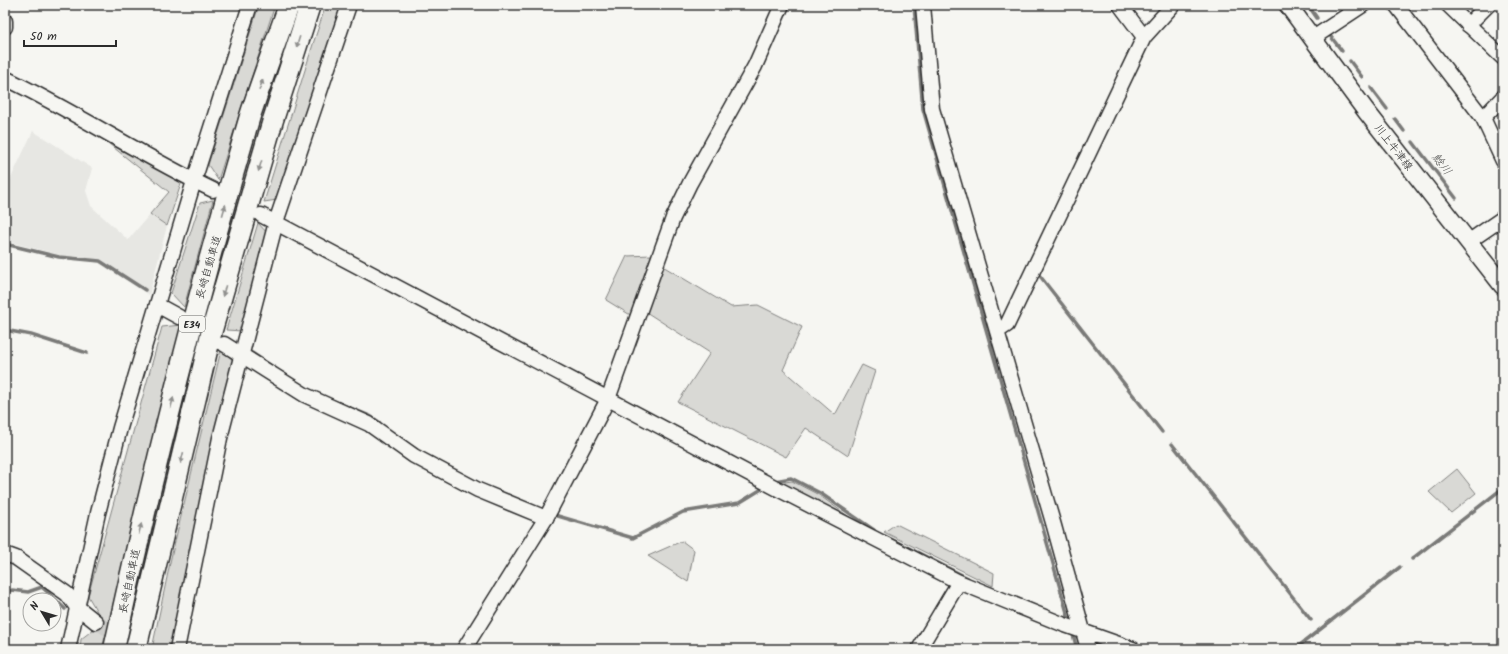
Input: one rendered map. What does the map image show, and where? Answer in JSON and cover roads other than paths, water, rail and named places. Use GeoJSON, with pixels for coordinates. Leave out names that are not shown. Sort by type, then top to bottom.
{"type":"FeatureCollection","features":[{"type":"Feature","properties":{"kind":"highway","name":"長崎自動車道"},"geometry":{"type":"LineString","coordinates":[[114,649],[140,531],[196,310],[251,114],[289,5]]}},
{"type":"Feature","properties":{"kind":"highway","name":"長崎自動車道"},"geometry":{"type":"LineString","coordinates":[[136,649],[212,330],[271,128],[310,5]]}},
{"type":"Feature","properties":{"kind":"main road","name":"川上牛津線"},"geometry":{"type":"LineString","coordinates":[[1288,5],[1366,111],[1503,286]]}},
{"type":"Feature","properties":{"kind":"street"},"geometry":{"type":"LineString","coordinates":[[68,649],[76,606],[120,428],[194,181],[250,5]]}},
{"type":"Feature","properties":{"kind":"street"},"geometry":{"type":"LineString","coordinates":[[177,649],[220,438],[276,222],[349,5]]}},
{"type":"Feature","properties":{"kind":"street"},"geometry":{"type":"LineString","coordinates":[[464,649],[549,513],[608,399],[673,218],[690,183],[755,66],[782,5]]}},
{"type":"Feature","properties":{"kind":"street"},"geometry":{"type":"LineString","coordinates":[[923,5],[932,110],[998,331],[1085,632],[1088,649]]}},
{"type":"Feature","properties":{"kind":"street"},"geometry":{"type":"LineString","coordinates":[[1120,5],[1144,37]]}},
{"type":"Feature","properties":{"kind":"street"},"geometry":{"type":"LineString","coordinates":[[998,331],[1007,325],[1144,37],[1173,5]]}},
{"type":"Feature","properties":{"kind":"street"},"geometry":{"type":"LineString","coordinates":[[1313,38],[1363,5]]}},
{"type":"Feature","properties":{"kind":"street"},"geometry":{"type":"LineString","coordinates":[[1396,5],[1482,118],[1503,160]]}},
{"type":"Feature","properties":{"kind":"street"},"geometry":{"type":"LineString","coordinates":[[1448,5],[1503,58]]}},
{"type":"Feature","properties":{"kind":"street"},"geometry":{"type":"LineString","coordinates":[[1468,24],[1488,5]]}},
{"type":"Feature","properties":{"kind":"street"},"geometry":{"type":"LineString","coordinates":[[5,22],[5,27]]}},
{"type":"Feature","properties":{"kind":"street"},"geometry":{"type":"LineString","coordinates":[[5,78],[88,121],[194,181],[213,190]]}},
{"type":"Feature","properties":{"kind":"street"},"geometry":{"type":"LineString","coordinates":[[1482,118],[1503,97]]}},
{"type":"Feature","properties":{"kind":"street"},"geometry":{"type":"LineString","coordinates":[[261,215],[780,490],[959,582],[1062,624],[1133,649]]}},
{"type":"Feature","properties":{"kind":"street"},"geometry":{"type":"LineString","coordinates":[[1468,242],[1503,218]]}},
{"type":"Feature","properties":{"kind":"street"},"geometry":{"type":"LineString","coordinates":[[157,305],[179,317]]}},
{"type":"Feature","properties":{"kind":"street"},"geometry":{"type":"LineString","coordinates":[[224,344],[305,395],[369,424],[414,456],[478,490],[549,513]]}},
{"type":"Feature","properties":{"kind":"street"},"geometry":{"type":"LineString","coordinates":[[5,554],[16,558],[67,594],[76,606],[96,622]]}},
{"type":"Feature","properties":{"kind":"street"},"geometry":{"type":"LineString","coordinates":[[919,649],[959,582]]}},
{"type":"Feature","properties":{"kind":"waterway"},"geometry":{"type":"LineString","coordinates":[[914,5],[923,109],[1070,623]]}},
{"type":"Feature","properties":{"kind":"waterway","name":"鯰川"},"geometry":{"type":"LineString","coordinates":[[1308,5],[1317,18]]}},
{"type":"Feature","properties":{"kind":"waterway","name":"鯰川"},"geometry":{"type":"LineString","coordinates":[[1328,33],[1342,51]]}},
{"type":"Feature","properties":{"kind":"waterway","name":"鯰川"},"geometry":{"type":"LineString","coordinates":[[1350,61],[1362,77]]}},
{"type":"Feature","properties":{"kind":"waterway","name":"鯰川"},"geometry":{"type":"LineString","coordinates":[[1371,88],[1387,109]]}},
{"type":"Feature","properties":{"kind":"waterway","name":"鯰川"},"geometry":{"type":"LineString","coordinates":[[1395,119],[1404,131]]}},
{"type":"Feature","properties":{"kind":"waterway","name":"鯰川"},"geometry":{"type":"LineString","coordinates":[[1413,142],[1456,198]]}},
{"type":"Feature","properties":{"kind":"waterway"},"geometry":{"type":"LineString","coordinates":[[5,244],[59,257],[100,261],[145,290]]}},
{"type":"Feature","properties":{"kind":"waterway"},"geometry":{"type":"LineString","coordinates":[[1040,276],[1162,432]]}},
{"type":"Feature","properties":{"kind":"waterway"},"geometry":{"type":"LineString","coordinates":[[5,330],[31,335],[87,353]]}},
{"type":"Feature","properties":{"kind":"waterway"},"geometry":{"type":"LineString","coordinates":[[252,353],[276,369]]}},
{"type":"Feature","properties":{"kind":"waterway"},"geometry":{"type":"LineString","coordinates":[[334,401],[370,416],[379,422]]}},
{"type":"Feature","properties":{"kind":"waterway"},"geometry":{"type":"LineString","coordinates":[[1172,444],[1311,620]]}},
{"type":"Feature","properties":{"kind":"waterway"},"geometry":{"type":"LineString","coordinates":[[775,481],[791,478],[820,493],[874,530]]}},
{"type":"Feature","properties":{"kind":"waterway"},"geometry":{"type":"LineString","coordinates":[[551,514],[633,538],[683,512],[739,503],[765,487]]}},
{"type":"Feature","properties":{"kind":"waterway"},"geometry":{"type":"LineString","coordinates":[[1412,559],[1503,488]]}},
{"type":"Feature","properties":{"kind":"waterway"},"geometry":{"type":"LineString","coordinates":[[885,536],[968,578]]}},
{"type":"Feature","properties":{"kind":"waterway"},"geometry":{"type":"LineString","coordinates":[[1295,649],[1400,567]]}},
{"type":"Feature","properties":{"kind":"waterway"},"geometry":{"type":"LineString","coordinates":[[5,593],[12,590],[28,592],[42,587],[65,609]]}},
{"type":"Feature","properties":{"kind":"waterway"},"geometry":{"type":"LineString","coordinates":[[1072,631],[1077,649]]}},
{"type":"Feature","properties":{"kind":"tunnel"},"geometry":{"type":"LineString","coordinates":[[96,622],[124,639]]}}]}
